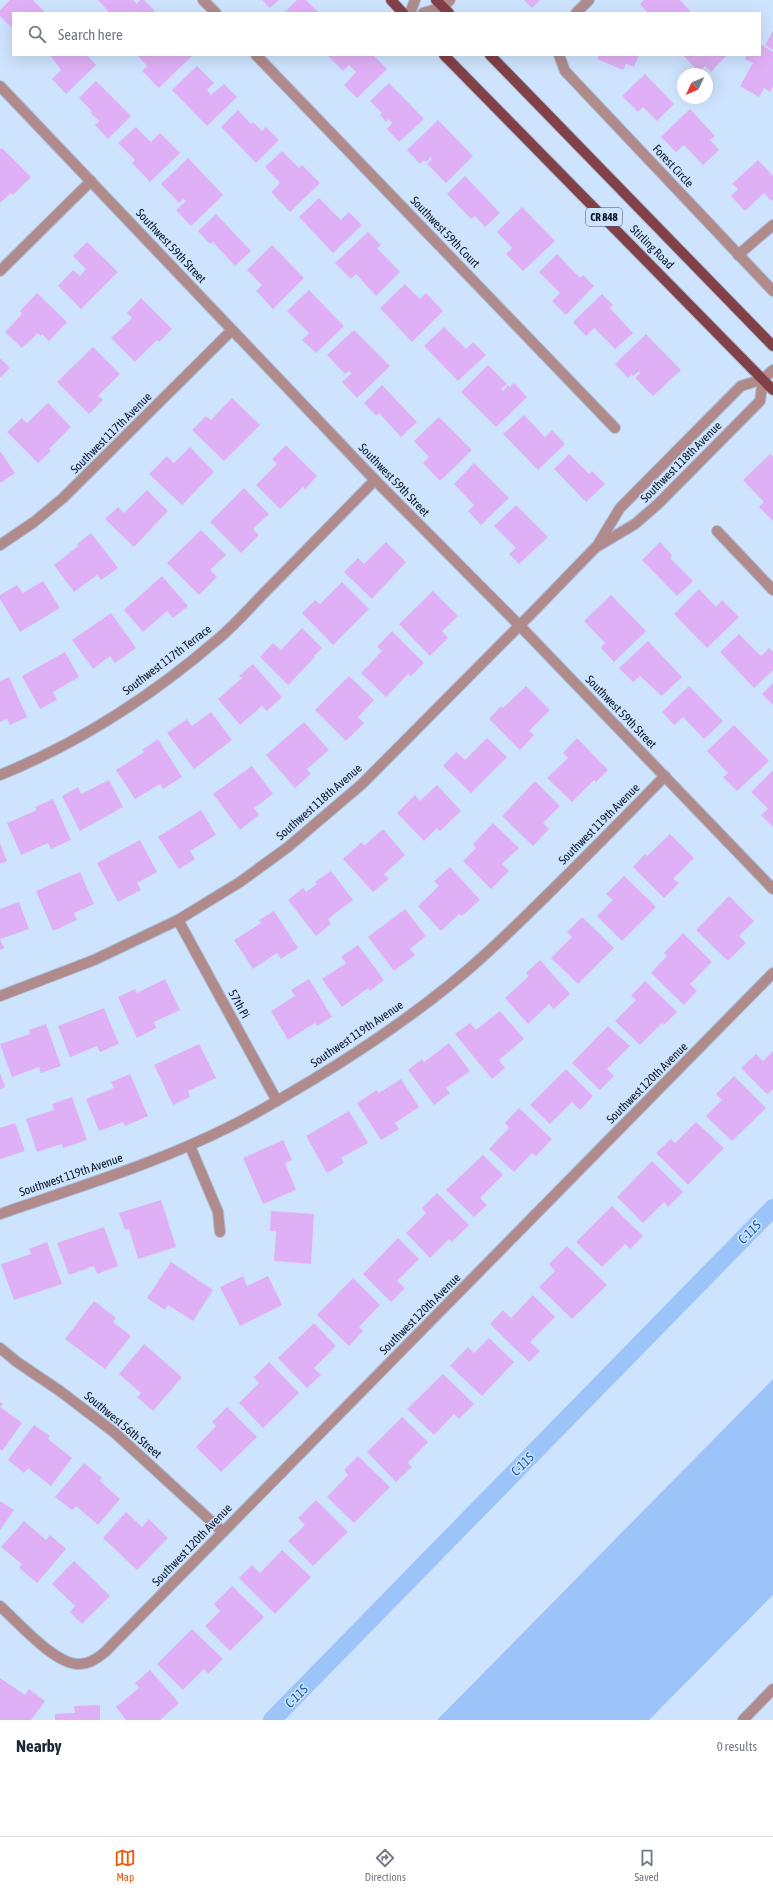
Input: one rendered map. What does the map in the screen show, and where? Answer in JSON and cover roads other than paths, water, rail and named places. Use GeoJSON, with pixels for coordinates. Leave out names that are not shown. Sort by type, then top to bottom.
{"type":"FeatureCollection","features":[{"type":"Feature","properties":{"kind":"main road"},"geometry":{"type":"LineString","coordinates":[[391,0],[402,12]]}},
{"type":"Feature","properties":{"kind":"main road","name":"Stirling Road"},"geometry":{"type":"LineString","coordinates":[[445,56],[773,390]]}},
{"type":"Feature","properties":{"kind":"main road","name":"Stirling Road"},"geometry":{"type":"LineString","coordinates":[[491,56],[773,346]]}},
{"type":"Feature","properties":{"kind":"street"},"geometry":{"type":"LineString","coordinates":[[203,0],[215,12]]}},
{"type":"Feature","properties":{"kind":"street"},"geometry":{"type":"LineString","coordinates":[[410,12],[415,0]]}},
{"type":"Feature","properties":{"kind":"street"},"geometry":{"type":"LineString","coordinates":[[577,12],[589,0]]}},
{"type":"Feature","properties":{"kind":"street"},"geometry":{"type":"LineString","coordinates":[[426,12],[444,5]]}},
{"type":"Feature","properties":{"kind":"street","name":"Southwest 59th Court"},"geometry":{"type":"LineString","coordinates":[[257,56],[615,428]]}},
{"type":"Feature","properties":{"kind":"street","name":"Forest Circle"},"geometry":{"type":"LineString","coordinates":[[559,56],[565,71],[773,291]]}},
{"type":"Feature","properties":{"kind":"street","name":"Southwest 59th Street"},"geometry":{"type":"LineString","coordinates":[[0,86],[375,480],[520,626],[773,889]]}},
{"type":"Feature","properties":{"kind":"street"},"geometry":{"type":"LineString","coordinates":[[0,271],[91,181]]}},
{"type":"Feature","properties":{"kind":"street"},"geometry":{"type":"LineString","coordinates":[[738,255],[773,225]]}},
{"type":"Feature","properties":{"kind":"street","name":"Southwest 117th Avenue"},"geometry":{"type":"LineString","coordinates":[[0,545],[34,522],[63,498],[232,330]]}},
{"type":"Feature","properties":{"kind":"street","name":"Southwest 118th Avenue"},"geometry":{"type":"LineString","coordinates":[[0,996],[94,960],[178,920],[240,882],[288,847],[362,784],[520,626],[597,546],[620,508],[741,386],[763,379],[773,370]]}},
{"type":"Feature","properties":{"kind":"street","name":"Southwest 118th Avenue"},"geometry":{"type":"LineString","coordinates":[[597,546],[635,524],[664,498],[760,401],[763,379]]}},
{"type":"Feature","properties":{"kind":"street","name":"Southwest 117th Terrace"},"geometry":{"type":"LineString","coordinates":[[0,775],[35,761],[85,734],[132,704],[181,669],[219,638],[375,480]]}},
{"type":"Feature","properties":{"kind":"street"},"geometry":{"type":"LineString","coordinates":[[717,531],[773,590]]}},
{"type":"Feature","properties":{"kind":"street","name":"Southwest 119th Avenue"},"geometry":{"type":"LineString","coordinates":[[0,1214],[190,1146],[233,1126],[334,1067],[395,1026],[448,985],[494,946],[664,776]]}},
{"type":"Feature","properties":{"kind":"street","name":"57th Pi"},"geometry":{"type":"LineString","coordinates":[[178,920],[277,1101]]}},
{"type":"Feature","properties":{"kind":"street","name":"Southwest 120th Avenue"},"geometry":{"type":"LineString","coordinates":[[0,1606],[52,1654],[61,1660],[80,1665],[92,1661],[105,1652],[773,973]]}},
{"type":"Feature","properties":{"kind":"street"},"geometry":{"type":"LineString","coordinates":[[190,1146],[218,1212],[220,1232]]}},
{"type":"Feature","properties":{"kind":"street","name":"Southwest 56th Street"},"geometry":{"type":"LineString","coordinates":[[0,1348],[17,1362],[60,1391],[115,1432],[223,1532]]}},
{"type":"Feature","properties":{"kind":"street"},"geometry":{"type":"LineString","coordinates":[[743,1720],[772,1691]]}},
{"type":"Feature","properties":{"kind":"water"},"geometry":{"type":"Polygon","coordinates":[[[773,1379],[773,1595],[649,1720],[437,1720],[773,1379]]]}},
{"type":"Feature","properties":{"kind":"waterway","name":"C-11S"},"geometry":{"type":"LineString","coordinates":[[272,1720],[773,1208]]}}]}
